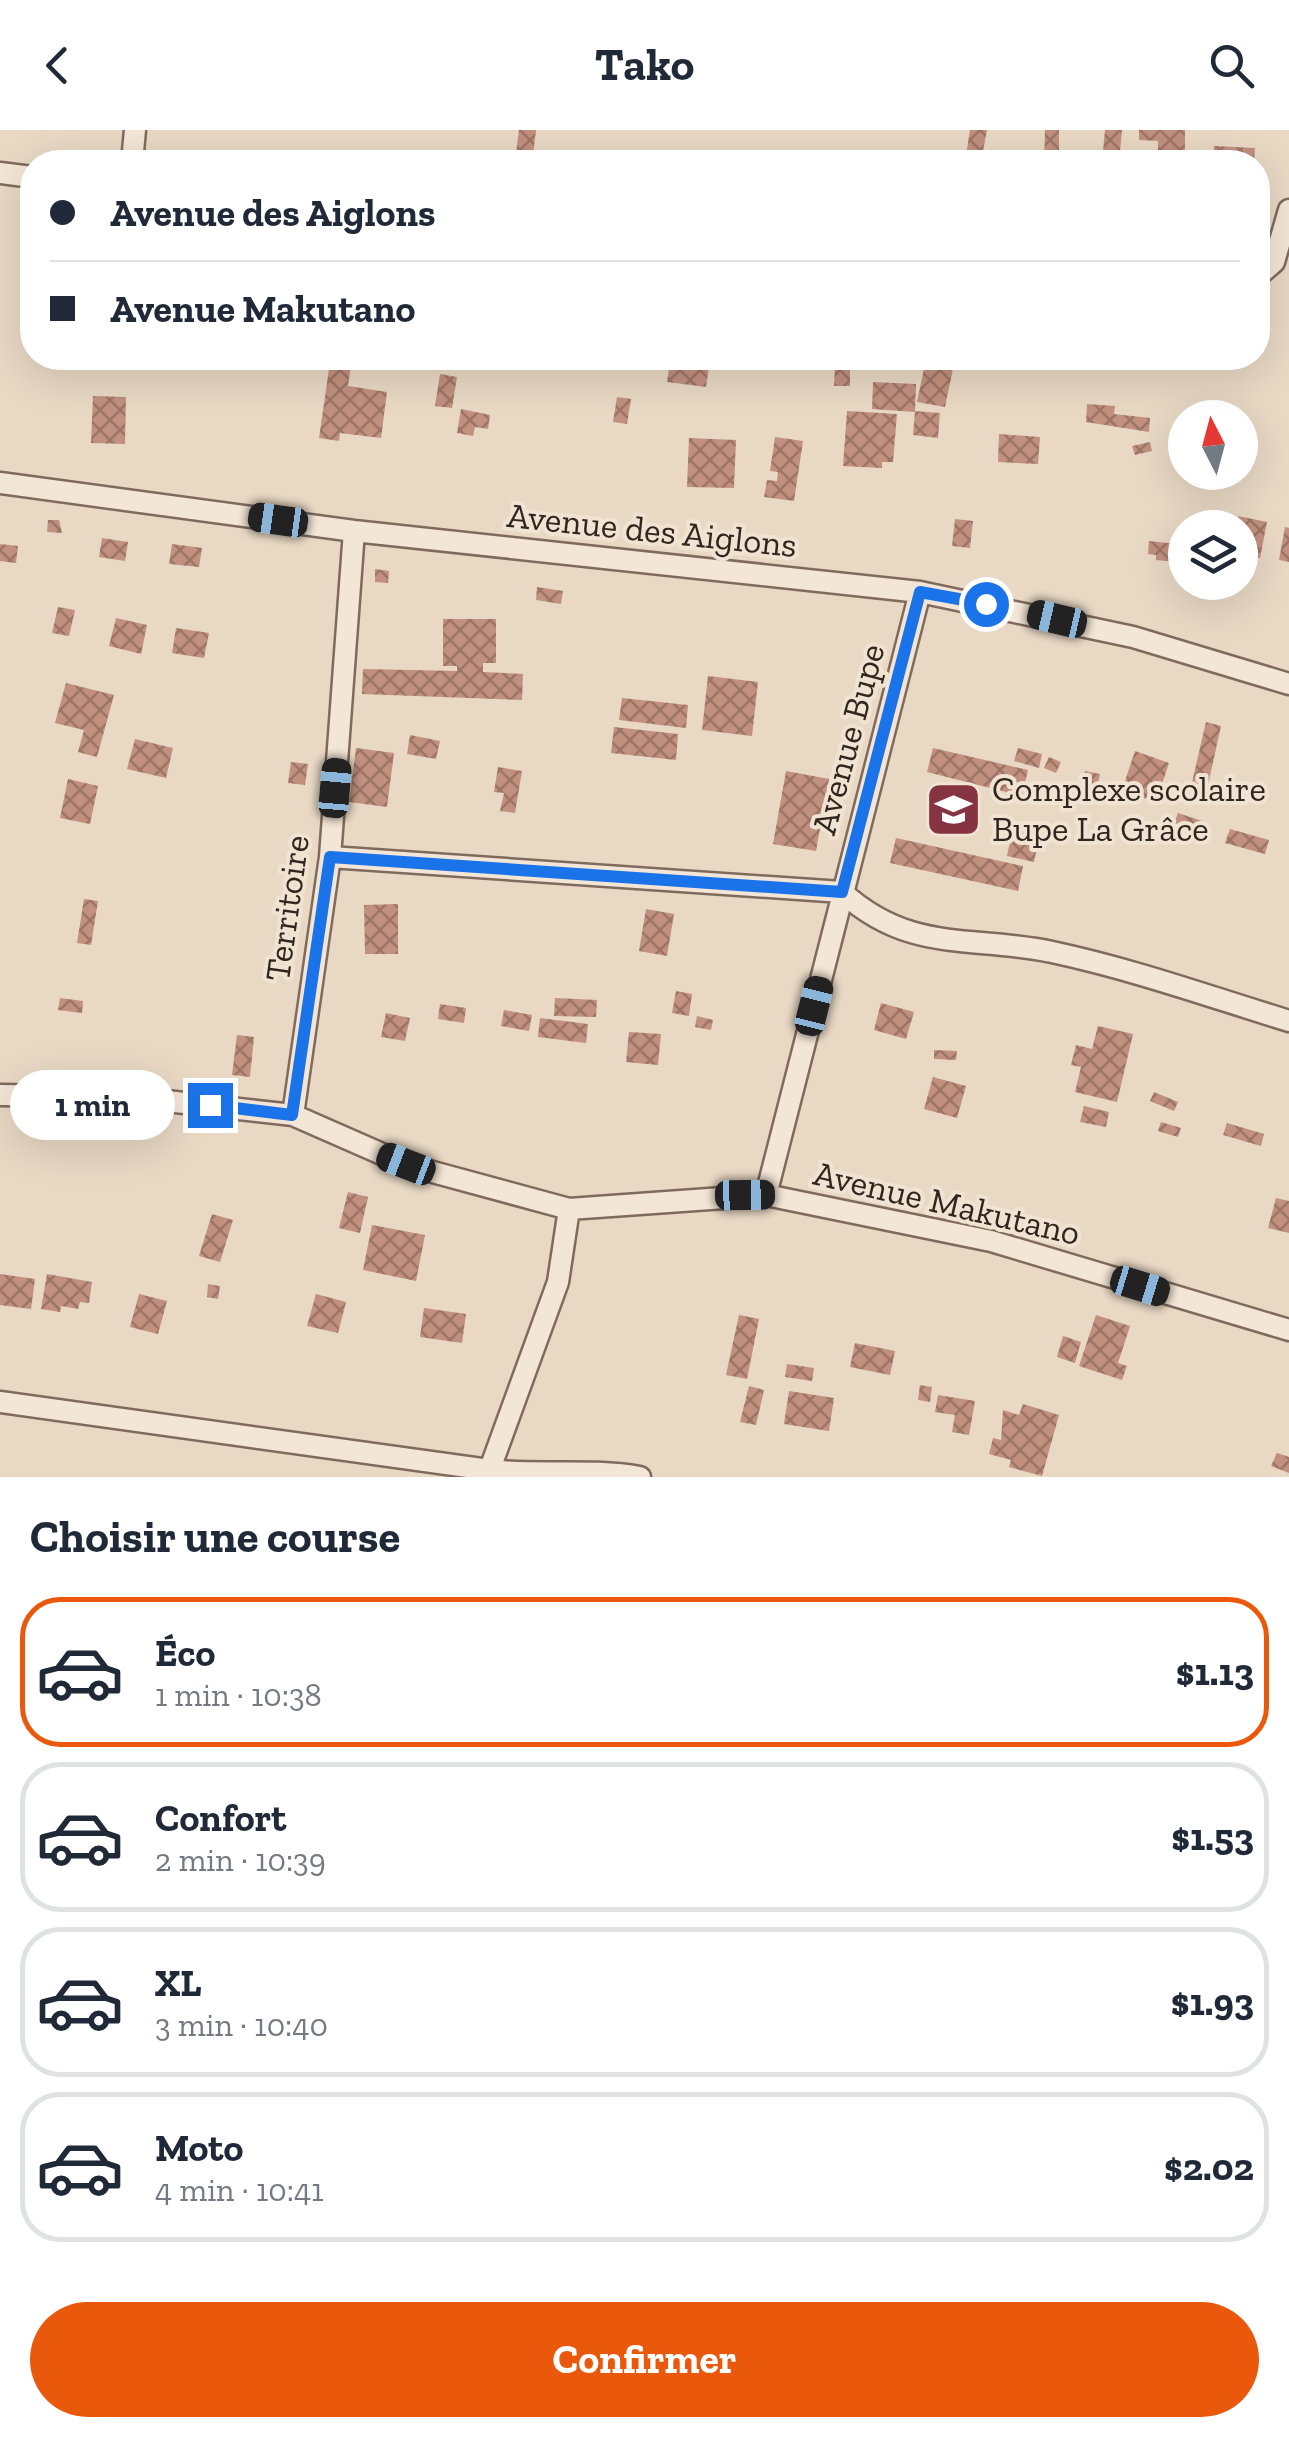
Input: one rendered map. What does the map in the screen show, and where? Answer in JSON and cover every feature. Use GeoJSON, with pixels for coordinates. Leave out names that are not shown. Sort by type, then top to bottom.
{"type":"FeatureCollection","features":[{"type":"Feature","properties":{"kind":"street"},"geometry":{"type":"LineString","coordinates":[[1270,266],[1289,210]]}},
{"type":"Feature","properties":{"kind":"street","name":"Avenue des Aiglons"},"geometry":{"type":"LineString","coordinates":[[0,483],[354,530],[920,592],[1133,637],[1289,684]]}},
{"type":"Feature","properties":{"kind":"street","name":"Territoire"},"geometry":{"type":"LineString","coordinates":[[292,1115],[330,857],[354,530]]}},
{"type":"Feature","properties":{"kind":"street","name":"Avenue Bupe"},"geometry":{"type":"LineString","coordinates":[[766,1195],[920,592]]}},
{"type":"Feature","properties":{"kind":"street"},"geometry":{"type":"LineString","coordinates":[[330,857],[842,892],[888,924],[950,943],[1049,952],[1289,1020]]}},
{"type":"Feature","properties":{"kind":"street","name":"Avenue Makutano"},"geometry":{"type":"LineString","coordinates":[[0,1095],[130,1097],[292,1115],[406,1164],[569,1209],[766,1195],[991,1241],[1289,1330]]}},
{"type":"Feature","properties":{"kind":"street"},"geometry":{"type":"LineString","coordinates":[[488,1474],[552,1300],[569,1209]]}},
{"type":"Feature","properties":{"kind":"street"},"geometry":{"type":"LineString","coordinates":[[0,1402],[488,1474],[608,1471],[640,1477]]}},
{"type":"Feature","properties":{"kind":"building"},"geometry":{"type":"Polygon","coordinates":[[[519,130],[536,130],[534,150],[516,150],[519,130]]]}},
{"type":"Feature","properties":{"kind":"building"},"geometry":{"type":"Polygon","coordinates":[[[970,130],[987,130],[983,150],[967,150],[970,130]]]}},
{"type":"Feature","properties":{"kind":"building"},"geometry":{"type":"Polygon","coordinates":[[[1045,130],[1059,130],[1059,150],[1044,150],[1045,130]]]}},
{"type":"Feature","properties":{"kind":"building"},"geometry":{"type":"Polygon","coordinates":[[[1105,130],[1122,130],[1120,150],[1103,150],[1105,130]]]}},
{"type":"Feature","properties":{"kind":"building"},"geometry":{"type":"Polygon","coordinates":[[[1139,130],[1185,130],[1185,150],[1158,150],[1158,141],[1139,140],[1139,130]]]}},
{"type":"Feature","properties":{"kind":"building"},"geometry":{"type":"Polygon","coordinates":[[[1214,146],[1255,148],[1255,150],[1214,150],[1214,146]]]}},
{"type":"Feature","properties":{"kind":"building"},"geometry":{"type":"Polygon","coordinates":[[[329,370],[350,370],[348,386],[387,392],[381,438],[340,433],[339,441],[319,438],[329,370]]]}},
{"type":"Feature","properties":{"kind":"building"},"geometry":{"type":"Polygon","coordinates":[[[669,370],[709,370],[706,387],[667,382],[669,370]]]}},
{"type":"Feature","properties":{"kind":"building"},"geometry":{"type":"Polygon","coordinates":[[[835,370],[850,370],[850,386],[834,386],[835,370]]]}},
{"type":"Feature","properties":{"kind":"building"},"geometry":{"type":"Polygon","coordinates":[[[924,370],[953,370],[945,407],[917,402],[924,370]]]}},
{"type":"Feature","properties":{"kind":"building"},"geometry":{"type":"Polygon","coordinates":[[[440,374],[457,377],[452,408],[435,406],[440,374]]]}},
{"type":"Feature","properties":{"kind":"building"},"geometry":{"type":"Polygon","coordinates":[[[873,382],[916,384],[915,412],[872,409],[873,382]]]}},
{"type":"Feature","properties":{"kind":"building"},"geometry":{"type":"Polygon","coordinates":[[[93,396],[126,397],[125,444],[91,443],[93,396]]]}},
{"type":"Feature","properties":{"kind":"building"},"geometry":{"type":"Polygon","coordinates":[[[617,397],[631,399],[627,424],[613,422],[617,397]]]}},
{"type":"Feature","properties":{"kind":"building"},"geometry":{"type":"Polygon","coordinates":[[[1087,404],[1115,406],[1114,414],[1150,418],[1149,432],[1086,422],[1087,404]]]}},
{"type":"Feature","properties":{"kind":"building"},"geometry":{"type":"Polygon","coordinates":[[[461,409],[490,415],[488,429],[475,427],[473,436],[457,433],[461,409]]]}},
{"type":"Feature","properties":{"kind":"building"},"geometry":{"type":"Polygon","coordinates":[[[847,411],[897,414],[893,462],[882,462],[882,468],[843,466],[847,411]]]}},
{"type":"Feature","properties":{"kind":"building"},"geometry":{"type":"Polygon","coordinates":[[[915,411],[940,413],[938,438],[913,435],[915,411]]]}},
{"type":"Feature","properties":{"kind":"building"},"geometry":{"type":"Polygon","coordinates":[[[999,434],[1040,437],[1038,464],[998,462],[999,434]]]}},
{"type":"Feature","properties":{"kind":"building"},"geometry":{"type":"Polygon","coordinates":[[[775,437],[803,441],[794,501],[764,497],[767,480],[777,481],[778,472],[770,471],[775,437]]]}},
{"type":"Feature","properties":{"kind":"building"},"geometry":{"type":"Polygon","coordinates":[[[689,438],[736,440],[734,488],[687,487],[689,438]]]}},
{"type":"Feature","properties":{"kind":"building"},"geometry":{"type":"Polygon","coordinates":[[[1150,442],[1152,451],[1135,455],[1132,446],[1150,442]]]}},
{"type":"Feature","properties":{"kind":"building"},"geometry":{"type":"Polygon","coordinates":[[[955,519],[973,521],[970,548],[952,546],[955,519]]]}},
{"type":"Feature","properties":{"kind":"building"},"geometry":{"type":"Polygon","coordinates":[[[48,520],[59,520],[62,533],[47,532],[48,520]]]}},
{"type":"Feature","properties":{"kind":"building"},"geometry":{"type":"Polygon","coordinates":[[[1258,520],[1267,522],[1258,558],[1258,520]]]}},
{"type":"Feature","properties":{"kind":"building"},"geometry":{"type":"Polygon","coordinates":[[[1285,527],[1289,528],[1289,562],[1279,560],[1285,527]]]}},
{"type":"Feature","properties":{"kind":"building"},"geometry":{"type":"Polygon","coordinates":[[[102,538],[128,542],[125,561],[99,557],[102,538]]]}},
{"type":"Feature","properties":{"kind":"building"},"geometry":{"type":"Polygon","coordinates":[[[1149,541],[1168,543],[1168,561],[1148,554],[1149,541]]]}},
{"type":"Feature","properties":{"kind":"building"},"geometry":{"type":"Polygon","coordinates":[[[0,544],[18,546],[16,563],[0,561],[0,544]]]}},
{"type":"Feature","properties":{"kind":"building"},"geometry":{"type":"Polygon","coordinates":[[[172,544],[202,548],[199,567],[169,564],[172,544]]]}},
{"type":"Feature","properties":{"kind":"building"},"geometry":{"type":"Polygon","coordinates":[[[375,569],[389,571],[388,583],[375,582],[375,569]]]}},
{"type":"Feature","properties":{"kind":"building"},"geometry":{"type":"Polygon","coordinates":[[[537,587],[563,591],[561,604],[536,600],[537,587]]]}},
{"type":"Feature","properties":{"kind":"building"},"geometry":{"type":"Polygon","coordinates":[[[58,607],[75,610],[69,636],[52,633],[58,607]]]}},
{"type":"Feature","properties":{"kind":"building"},"geometry":{"type":"Polygon","coordinates":[[[116,618],[147,625],[141,654],[109,646],[116,618]]]}},
{"type":"Feature","properties":{"kind":"building"},"geometry":{"type":"Polygon","coordinates":[[[443,619],[496,619],[496,663],[483,663],[483,672],[523,674],[522,700],[362,694],[363,669],[457,671],[457,666],[443,666],[443,619]]]}},
{"type":"Feature","properties":{"kind":"building"},"geometry":{"type":"Polygon","coordinates":[[[176,628],[209,633],[204,658],[172,653],[176,628]]]}},
{"type":"Feature","properties":{"kind":"building"},"geometry":{"type":"Polygon","coordinates":[[[708,676],[758,682],[752,736],[702,730],[708,676]]]}},
{"type":"Feature","properties":{"kind":"building"},"geometry":{"type":"Polygon","coordinates":[[[66,683],[114,695],[97,757],[78,752],[84,730],[55,723],[66,683]]]}},
{"type":"Feature","properties":{"kind":"building"},"geometry":{"type":"Polygon","coordinates":[[[622,698],[688,705],[686,728],[619,720],[622,698]]]}},
{"type":"Feature","properties":{"kind":"building"},"geometry":{"type":"Polygon","coordinates":[[[1206,722],[1221,726],[1206,794],[1190,791],[1206,722]]]}},
{"type":"Feature","properties":{"kind":"building"},"geometry":{"type":"Polygon","coordinates":[[[614,727],[678,734],[676,760],[611,753],[614,727]]]}},
{"type":"Feature","properties":{"kind":"building"},"geometry":{"type":"Polygon","coordinates":[[[410,735],[440,741],[436,759],[407,754],[410,735]]]}},
{"type":"Feature","properties":{"kind":"building"},"geometry":{"type":"Polygon","coordinates":[[[135,739],[173,748],[166,778],[127,769],[135,739]]]}},
{"type":"Feature","properties":{"kind":"building"},"geometry":{"type":"Polygon","coordinates":[[[356,748],[394,753],[387,807],[349,802],[356,748]]]}},
{"type":"Feature","properties":{"kind":"building"},"geometry":{"type":"Polygon","coordinates":[[[933,748],[1028,770],[1022,796],[927,772],[933,748]]]}},
{"type":"Feature","properties":{"kind":"building"},"geometry":{"type":"Polygon","coordinates":[[[1018,748],[1042,754],[1039,768],[1014,761],[1018,748]]]}},
{"type":"Feature","properties":{"kind":"building"},"geometry":{"type":"Polygon","coordinates":[[[1135,751],[1169,763],[1160,790],[1150,787],[1146,799],[1122,790],[1135,751]]]}},
{"type":"Feature","properties":{"kind":"building"},"geometry":{"type":"Polygon","coordinates":[[[1049,757],[1061,762],[1056,773],[1044,768],[1049,757]]]}},
{"type":"Feature","properties":{"kind":"building"},"geometry":{"type":"Polygon","coordinates":[[[291,762],[308,764],[305,785],[288,783],[291,762]]]}},
{"type":"Feature","properties":{"kind":"building"},"geometry":{"type":"Polygon","coordinates":[[[498,767],[522,771],[515,813],[500,811],[504,793],[494,792],[498,767]]]}},
{"type":"Feature","properties":{"kind":"building"},"geometry":{"type":"Polygon","coordinates":[[[786,771],[829,779],[816,851],[773,844],[786,771]]]}},
{"type":"Feature","properties":{"kind":"building"},"geometry":{"type":"Polygon","coordinates":[[[1085,771],[1100,774],[1098,785],[1082,782],[1085,771]]]}},
{"type":"Feature","properties":{"kind":"building"},"geometry":{"type":"Polygon","coordinates":[[[68,779],[98,786],[90,824],[60,818],[68,779]]]}},
{"type":"Feature","properties":{"kind":"building"},"geometry":{"type":"Polygon","coordinates":[[[1178,813],[1202,821],[1199,831],[1174,823],[1178,813]]]}},
{"type":"Feature","properties":{"kind":"building"},"geometry":{"type":"Polygon","coordinates":[[[1014,823],[1041,829],[1034,862],[1007,856],[1014,823]]]}},
{"type":"Feature","properties":{"kind":"building"},"geometry":{"type":"Polygon","coordinates":[[[1230,829],[1269,840],[1265,854],[1225,843],[1230,829]]]}},
{"type":"Feature","properties":{"kind":"building"},"geometry":{"type":"Polygon","coordinates":[[[896,838],[1023,866],[1018,891],[890,863],[896,838]]]}},
{"type":"Feature","properties":{"kind":"building"},"geometry":{"type":"Polygon","coordinates":[[[84,899],[98,901],[91,945],[77,943],[84,899]]]}},
{"type":"Feature","properties":{"kind":"building"},"geometry":{"type":"Polygon","coordinates":[[[398,904],[398,954],[365,954],[364,905],[398,904]]]}},
{"type":"Feature","properties":{"kind":"building"},"geometry":{"type":"Polygon","coordinates":[[[646,909],[674,914],[667,956],[639,951],[646,909]]]}},
{"type":"Feature","properties":{"kind":"building"},"geometry":{"type":"Polygon","coordinates":[[[676,991],[692,994],[689,1016],[672,1013],[676,991]]]}},
{"type":"Feature","properties":{"kind":"building"},"geometry":{"type":"Polygon","coordinates":[[[60,998],[83,1001],[82,1013],[58,1010],[60,998]]]}},
{"type":"Feature","properties":{"kind":"building"},"geometry":{"type":"Polygon","coordinates":[[[555,998],[597,1000],[596,1017],[554,1016],[555,998]]]}},
{"type":"Feature","properties":{"kind":"building"},"geometry":{"type":"Polygon","coordinates":[[[881,1003],[914,1012],[906,1039],[874,1030],[881,1003]]]}},
{"type":"Feature","properties":{"kind":"building"},"geometry":{"type":"Polygon","coordinates":[[[440,1004],[466,1008],[464,1023],[438,1019],[440,1004]]]}},
{"type":"Feature","properties":{"kind":"building"},"geometry":{"type":"Polygon","coordinates":[[[504,1010],[532,1015],[529,1031],[501,1026],[504,1010]]]}},
{"type":"Feature","properties":{"kind":"building"},"geometry":{"type":"Polygon","coordinates":[[[386,1013],[410,1018],[405,1041],[381,1037],[386,1013]]]}},
{"type":"Feature","properties":{"kind":"building"},"geometry":{"type":"Polygon","coordinates":[[[697,1016],[713,1020],[711,1030],[695,1027],[697,1016]]]}},
{"type":"Feature","properties":{"kind":"building"},"geometry":{"type":"Polygon","coordinates":[[[540,1018],[588,1024],[586,1043],[538,1037],[540,1018]]]}},
{"type":"Feature","properties":{"kind":"building"},"geometry":{"type":"Polygon","coordinates":[[[1098,1026],[1133,1034],[1117,1102],[1075,1092],[1081,1067],[1071,1065],[1076,1045],[1092,1049],[1098,1026]]]}},
{"type":"Feature","properties":{"kind":"building"},"geometry":{"type":"Polygon","coordinates":[[[629,1032],[661,1034],[658,1065],[626,1062],[629,1032]]]}},
{"type":"Feature","properties":{"kind":"building"},"geometry":{"type":"Polygon","coordinates":[[[237,1035],[254,1037],[250,1077],[232,1075],[237,1035]]]}},
{"type":"Feature","properties":{"kind":"building"},"geometry":{"type":"Polygon","coordinates":[[[934,1050],[957,1051],[956,1060],[934,1059],[934,1050]]]}},
{"type":"Feature","properties":{"kind":"building"},"geometry":{"type":"Polygon","coordinates":[[[933,1077],[966,1086],[957,1118],[924,1109],[933,1077]]]}},
{"type":"Feature","properties":{"kind":"building"},"geometry":{"type":"Polygon","coordinates":[[[1154,1092],[1178,1102],[1174,1111],[1150,1101],[1154,1092]]]}},
{"type":"Feature","properties":{"kind":"building"},"geometry":{"type":"Polygon","coordinates":[[[1084,1106],[1109,1112],[1106,1127],[1080,1122],[1084,1106]]]}},
{"type":"Feature","properties":{"kind":"building"},"geometry":{"type":"Polygon","coordinates":[[[1161,1122],[1181,1128],[1178,1137],[1158,1131],[1161,1122]]]}},
{"type":"Feature","properties":{"kind":"building"},"geometry":{"type":"Polygon","coordinates":[[[1227,1123],[1264,1134],[1261,1146],[1223,1135],[1227,1123]]]}},
{"type":"Feature","properties":{"kind":"building"},"geometry":{"type":"Polygon","coordinates":[[[348,1192],[368,1197],[360,1233],[339,1228],[348,1192]]]}},
{"type":"Feature","properties":{"kind":"building"},"geometry":{"type":"Polygon","coordinates":[[[1276,1198],[1289,1201],[1289,1233],[1268,1228],[1276,1198]]]}},
{"type":"Feature","properties":{"kind":"building"},"geometry":{"type":"Polygon","coordinates":[[[212,1214],[233,1220],[220,1262],[199,1256],[212,1214]]]}},
{"type":"Feature","properties":{"kind":"building"},"geometry":{"type":"Polygon","coordinates":[[[372,1225],[425,1235],[416,1281],[363,1270],[372,1225]]]}},
{"type":"Feature","properties":{"kind":"building"},"geometry":{"type":"Polygon","coordinates":[[[0,1274],[35,1279],[31,1309],[0,1305],[0,1274]]]}},
{"type":"Feature","properties":{"kind":"building"},"geometry":{"type":"Polygon","coordinates":[[[47,1274],[92,1282],[89,1303],[80,1302],[78,1309],[61,1306],[60,1312],[41,1309],[47,1274]]]}},
{"type":"Feature","properties":{"kind":"building"},"geometry":{"type":"Polygon","coordinates":[[[208,1284],[220,1286],[218,1299],[207,1297],[208,1284]]]}},
{"type":"Feature","properties":{"kind":"building"},"geometry":{"type":"Polygon","coordinates":[[[139,1294],[167,1301],[158,1334],[130,1327],[139,1294]]]}},
{"type":"Feature","properties":{"kind":"building"},"geometry":{"type":"Polygon","coordinates":[[[316,1294],[346,1302],[338,1333],[307,1326],[316,1294]]]}},
{"type":"Feature","properties":{"kind":"building"},"geometry":{"type":"Polygon","coordinates":[[[424,1308],[466,1314],[462,1343],[420,1337],[424,1308]]]}},
{"type":"Feature","properties":{"kind":"building"},"geometry":{"type":"Polygon","coordinates":[[[739,1315],[759,1319],[747,1379],[726,1375],[739,1315]]]}},
{"type":"Feature","properties":{"kind":"building"},"geometry":{"type":"Polygon","coordinates":[[[1096,1315],[1130,1326],[1118,1363],[1127,1366],[1122,1380],[1079,1366],[1096,1315]]]}},
{"type":"Feature","properties":{"kind":"building"},"geometry":{"type":"Polygon","coordinates":[[[1063,1336],[1081,1342],[1075,1363],[1057,1357],[1063,1336]]]}},
{"type":"Feature","properties":{"kind":"building"},"geometry":{"type":"Polygon","coordinates":[[[855,1343],[895,1351],[890,1375],[850,1367],[855,1343]]]}},
{"type":"Feature","properties":{"kind":"building"},"geometry":{"type":"Polygon","coordinates":[[[787,1364],[814,1368],[812,1381],[785,1377],[787,1364]]]}},
{"type":"Feature","properties":{"kind":"building"},"geometry":{"type":"Polygon","coordinates":[[[920,1385],[932,1387],[930,1402],[918,1400],[920,1385]]]}},
{"type":"Feature","properties":{"kind":"building"},"geometry":{"type":"Polygon","coordinates":[[[749,1386],[764,1390],[756,1425],[740,1422],[749,1386]]]}},
{"type":"Feature","properties":{"kind":"building"},"geometry":{"type":"Polygon","coordinates":[[[789,1391],[834,1398],[829,1431],[784,1424],[789,1391]]]}},
{"type":"Feature","properties":{"kind":"building"},"geometry":{"type":"Polygon","coordinates":[[[938,1395],[975,1401],[969,1435],[952,1432],[955,1415],[935,1412],[938,1395]]]}},
{"type":"Feature","properties":{"kind":"building"},"geometry":{"type":"Polygon","coordinates":[[[1023,1404],[1059,1415],[1042,1476],[1009,1467],[1011,1460],[989,1454],[993,1438],[1001,1440],[1003,1410],[1019,1415],[1023,1404]]]}},
{"type":"Feature","properties":{"kind":"building"},"geometry":{"type":"Polygon","coordinates":[[[1277,1453],[1289,1457],[1289,1473],[1271,1466],[1277,1453]]]}},
{"type":"Feature","properties":{"kind":"place","name":"Complexe scolaire Bupe La Grâce"},"geometry":{"type":"Point","coordinates":[953,809]}},
{"type":"Feature","properties":{"kind":"route"},"geometry":{"type":"LineString","coordinates":[[210,1105],[292,1115],[330,857],[842,892],[920,592],[986,604]]}}]}
